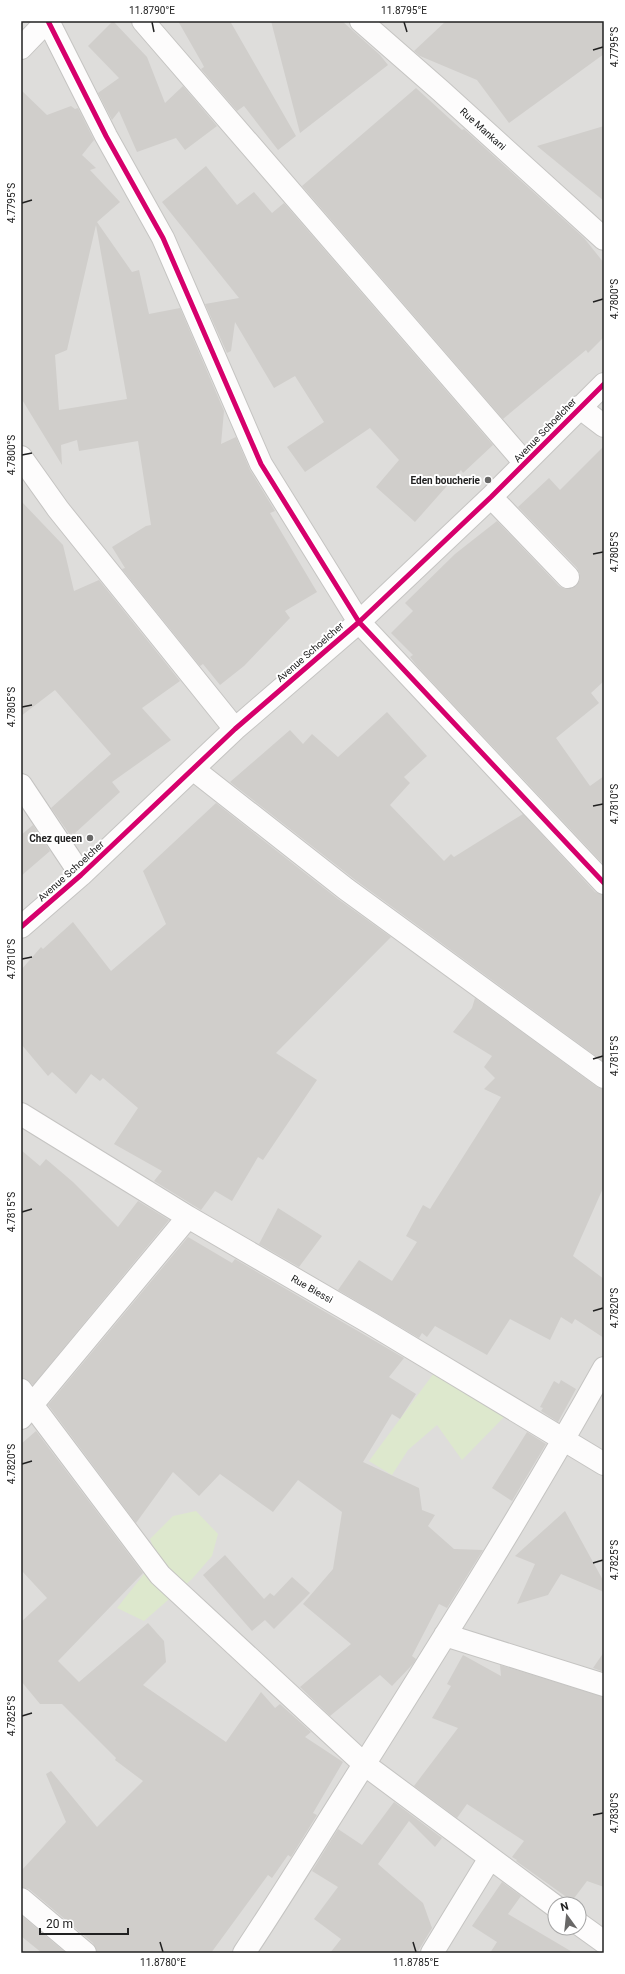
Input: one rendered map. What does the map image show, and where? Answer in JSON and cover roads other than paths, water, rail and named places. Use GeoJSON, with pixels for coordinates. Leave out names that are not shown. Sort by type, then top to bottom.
{"type":"FeatureCollection","features":[{"type":"Feature","properties":{"kind":"street"},"geometry":{"type":"LineString","coordinates":[[21,48],[48,21],[106,136],[163,238],[261,464],[359,622],[604,883]]}},
{"type":"Feature","properties":{"kind":"street"},"geometry":{"type":"LineString","coordinates":[[143,21],[525,464]]}},
{"type":"Feature","properties":{"kind":"street","name":"Rue Mankani"},"geometry":{"type":"LineString","coordinates":[[361,21],[604,239]]}},
{"type":"Feature","properties":{"kind":"street","name":"Avenue Schoelcher"},"geometry":{"type":"LineString","coordinates":[[21,927],[81,875],[235,729],[359,622],[525,464],[579,407],[604,384]]}},
{"type":"Feature","properties":{"kind":"street"},"geometry":{"type":"LineString","coordinates":[[579,407],[604,426]]}},
{"type":"Feature","properties":{"kind":"street"},"geometry":{"type":"LineString","coordinates":[[21,458],[63,515],[235,729]]}},
{"type":"Feature","properties":{"kind":"street"},"geometry":{"type":"LineString","coordinates":[[491,497],[568,577]]}},
{"type":"Feature","properties":{"kind":"street"},"geometry":{"type":"LineString","coordinates":[[193,769],[346,889],[604,1077]]}},
{"type":"Feature","properties":{"kind":"street"},"geometry":{"type":"LineString","coordinates":[[21,785],[81,875]]}},
{"type":"Feature","properties":{"kind":"street","name":"Rue Biessi"},"geometry":{"type":"LineString","coordinates":[[21,1114],[188,1218],[372,1324],[564,1438],[604,1464]]}},
{"type":"Feature","properties":{"kind":"street"},"geometry":{"type":"LineString","coordinates":[[188,1218],[25,1404],[160,1575],[364,1764],[547,1900]]}},
{"type":"Feature","properties":{"kind":"street"},"geometry":{"type":"LineString","coordinates":[[244,1953],[295,1876],[445,1635],[564,1438],[604,1368]]}},
{"type":"Feature","properties":{"kind":"street"},"geometry":{"type":"LineString","coordinates":[[445,1635],[604,1684]]}},
{"type":"Feature","properties":{"kind":"street"},"geometry":{"type":"LineString","coordinates":[[432,1953],[490,1858]]}},
{"type":"Feature","properties":{"kind":"street"},"geometry":{"type":"LineString","coordinates":[[21,1900],[84,1953]]}},
{"type":"Feature","properties":{"kind":"street"},"geometry":{"type":"LineString","coordinates":[[587,1930],[604,1942]]}},
{"type":"Feature","properties":{"kind":"place","name":"Eden boucherie"},"geometry":{"type":"Point","coordinates":[488,480]}},
{"type":"Feature","properties":{"kind":"place","name":"Chez queen"},"geometry":{"type":"Point","coordinates":[90,838]}}]}
